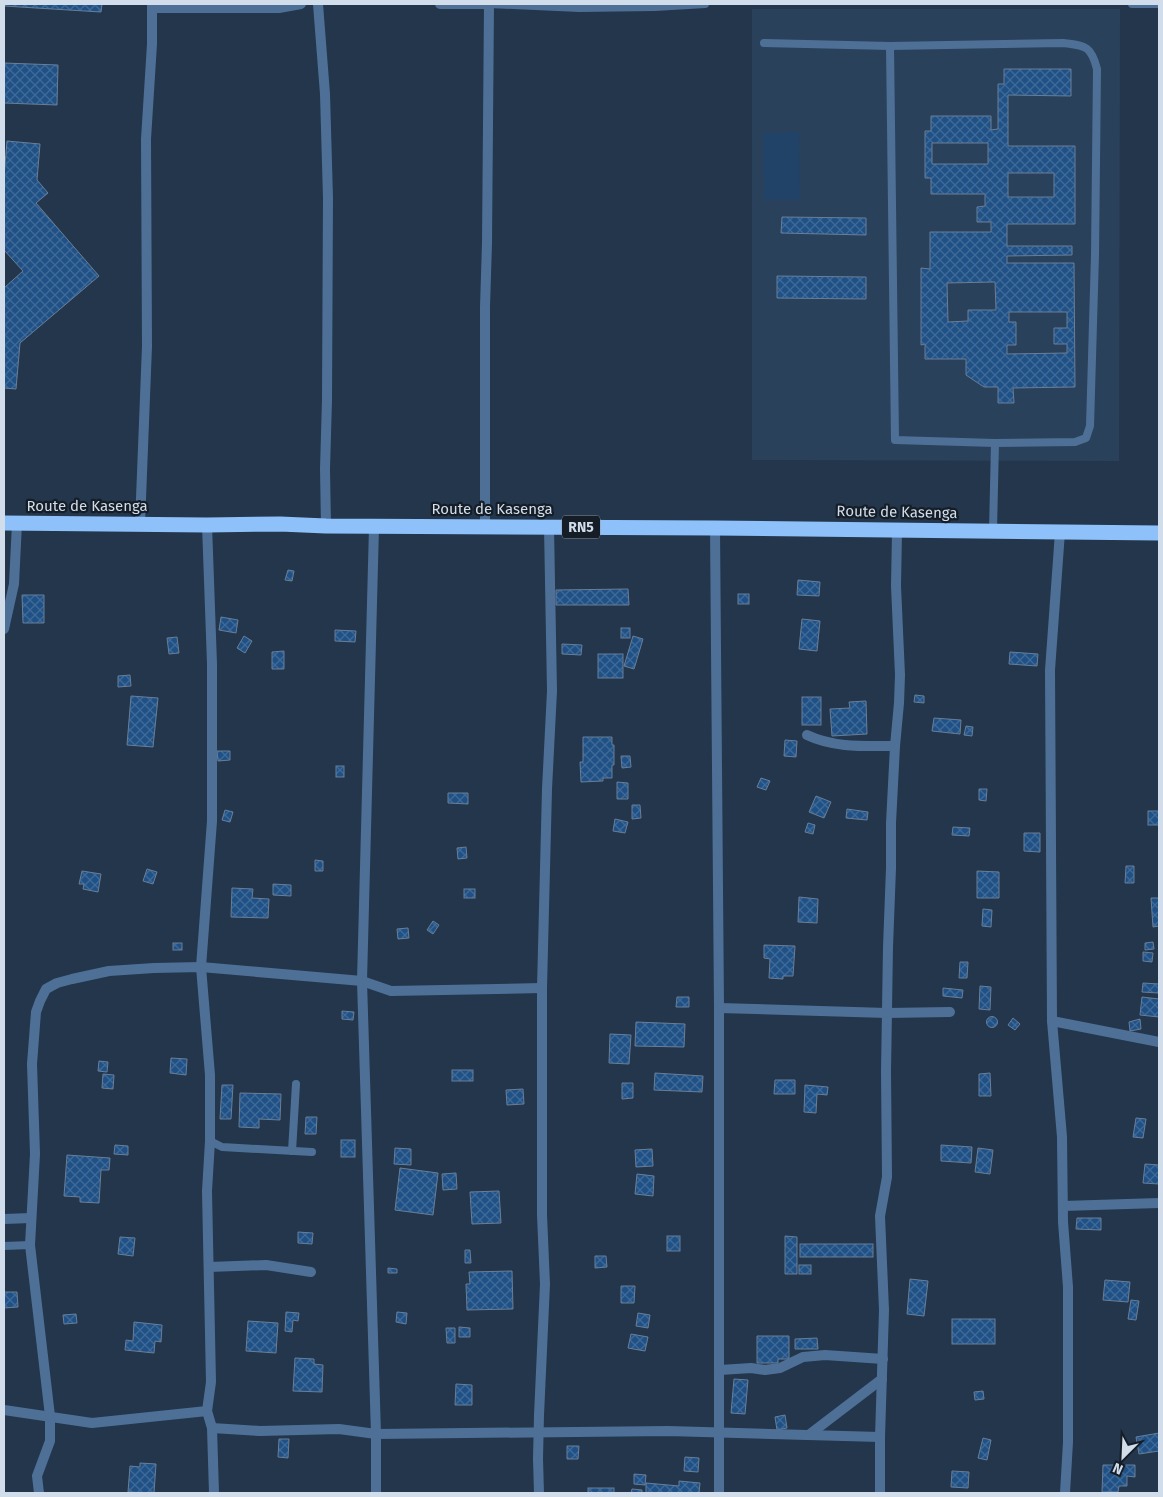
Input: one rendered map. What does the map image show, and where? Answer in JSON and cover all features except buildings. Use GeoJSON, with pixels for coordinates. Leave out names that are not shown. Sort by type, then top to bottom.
{"type":"FeatureCollection","features":[{"type":"Feature","properties":{"kind":"highway","name":"Route de Kasenga"},"geometry":{"type":"LineString","coordinates":[[10,523],[1159,533]]}},
{"type":"Feature","properties":{"kind":"street"},"geometry":{"type":"LineString","coordinates":[[140,524],[148,346],[146,139],[152,6],[279,8],[301,4]]}},
{"type":"Feature","properties":{"kind":"street"},"geometry":{"type":"LineString","coordinates":[[318,4],[328,198],[326,526]]}},
{"type":"Feature","properties":{"kind":"street"},"geometry":{"type":"LineString","coordinates":[[440,4],[489,4],[485,307],[485,526]]}},
{"type":"Feature","properties":{"kind":"street"},"geometry":{"type":"LineString","coordinates":[[4,629],[14,584],[10,523]]}},
{"type":"Feature","properties":{"kind":"street"},"geometry":{"type":"LineString","coordinates":[[208,525],[212,664],[212,821],[202,967],[210,1075],[210,1141],[207,1192],[210,1382],[207,1411],[212,1428],[214,1493]]}},
{"type":"Feature","properties":{"kind":"street"},"geometry":{"type":"LineString","coordinates":[[374,526],[362,982],[376,1434],[376,1493]]}},
{"type":"Feature","properties":{"kind":"street"},"geometry":{"type":"LineString","coordinates":[[539,1493],[538,1459],[545,1284],[542,1215],[542,988],[547,789],[552,690],[550,527]]}},
{"type":"Feature","properties":{"kind":"street"},"geometry":{"type":"LineString","coordinates":[[715,528],[719,1008],[719,1493]]}},
{"type":"Feature","properties":{"kind":"street"},"geometry":{"type":"LineString","coordinates":[[880,1493],[884,1310],[880,1216],[887,1177],[890,823],[900,675],[896,606],[897,530]]}},
{"type":"Feature","properties":{"kind":"street"},"geometry":{"type":"LineString","coordinates":[[1060,532],[1050,670],[1052,1021],[1062,1137],[1063,1206],[1068,1288],[1068,1442],[1065,1493]]}},
{"type":"Feature","properties":{"kind":"street"},"geometry":{"type":"LineString","coordinates":[[807,735],[815,739],[845,745],[895,746]]}},
{"type":"Feature","properties":{"kind":"street"},"geometry":{"type":"LineString","coordinates":[[40,1493],[37,1476],[50,1441],[50,1416],[30,1244],[35,1154],[32,1064],[36,1012],[46,989],[57,983],[109,971],[202,967],[362,982],[391,991],[542,988]]}},
{"type":"Feature","properties":{"kind":"street"},"geometry":{"type":"LineString","coordinates":[[719,1008],[887,1013],[950,1012]]}},
{"type":"Feature","properties":{"kind":"street"},"geometry":{"type":"LineString","coordinates":[[1052,1021],[1159,1042]]}},
{"type":"Feature","properties":{"kind":"street"},"geometry":{"type":"LineString","coordinates":[[1063,1206],[1159,1203]]}},
{"type":"Feature","properties":{"kind":"street"},"geometry":{"type":"LineString","coordinates":[[4,1219],[31,1218]]}},
{"type":"Feature","properties":{"kind":"street"},"geometry":{"type":"LineString","coordinates":[[209,1267],[266,1265],[311,1272]]}},
{"type":"Feature","properties":{"kind":"street"},"geometry":{"type":"LineString","coordinates":[[720,1370],[780,1368],[803,1357],[825,1354],[883,1358]]}},
{"type":"Feature","properties":{"kind":"street"},"geometry":{"type":"LineString","coordinates":[[810,1434],[882,1379]]}},
{"type":"Feature","properties":{"kind":"street"},"geometry":{"type":"LineString","coordinates":[[4,1410],[92,1423],[207,1411]]}},
{"type":"Feature","properties":{"kind":"street"},"geometry":{"type":"LineString","coordinates":[[212,1428],[260,1430],[339,1429],[376,1434],[668,1431],[880,1437]]}},
{"type":"Feature","properties":{"kind":"lane"},"geometry":{"type":"LineString","coordinates":[[489,4],[579,8],[706,4]]}},
{"type":"Feature","properties":{"kind":"lane"},"geometry":{"type":"LineString","coordinates":[[1132,4],[1159,4]]}},
{"type":"Feature","properties":{"kind":"lane"},"geometry":{"type":"LineString","coordinates":[[764,43],[890,46],[1063,43],[1082,46],[1093,54],[1097,69],[1096,206],[1090,426],[1086,438],[1075,442],[995,443],[895,440],[890,46]]}},
{"type":"Feature","properties":{"kind":"lane"},"geometry":{"type":"LineString","coordinates":[[993,532],[995,443]]}},
{"type":"Feature","properties":{"kind":"lane"},"geometry":{"type":"LineString","coordinates":[[292,1151],[296,1084]]}},
{"type":"Feature","properties":{"kind":"lane"},"geometry":{"type":"LineString","coordinates":[[210,1141],[222,1147],[312,1152]]}},
{"type":"Feature","properties":{"kind":"lane"},"geometry":{"type":"LineString","coordinates":[[4,1246],[30,1244]]}},
{"type":"Feature","properties":{"kind":"shaded area"},"geometry":{"type":"Polygon","coordinates":[[[752,9],[1120,9],[1119,461],[752,460],[752,9]]]}},
{"type":"Feature","properties":{"kind":"shaded area"},"geometry":{"type":"Polygon","coordinates":[[[799,132],[800,200],[764,200],[763,133],[799,132]]]}}]}
